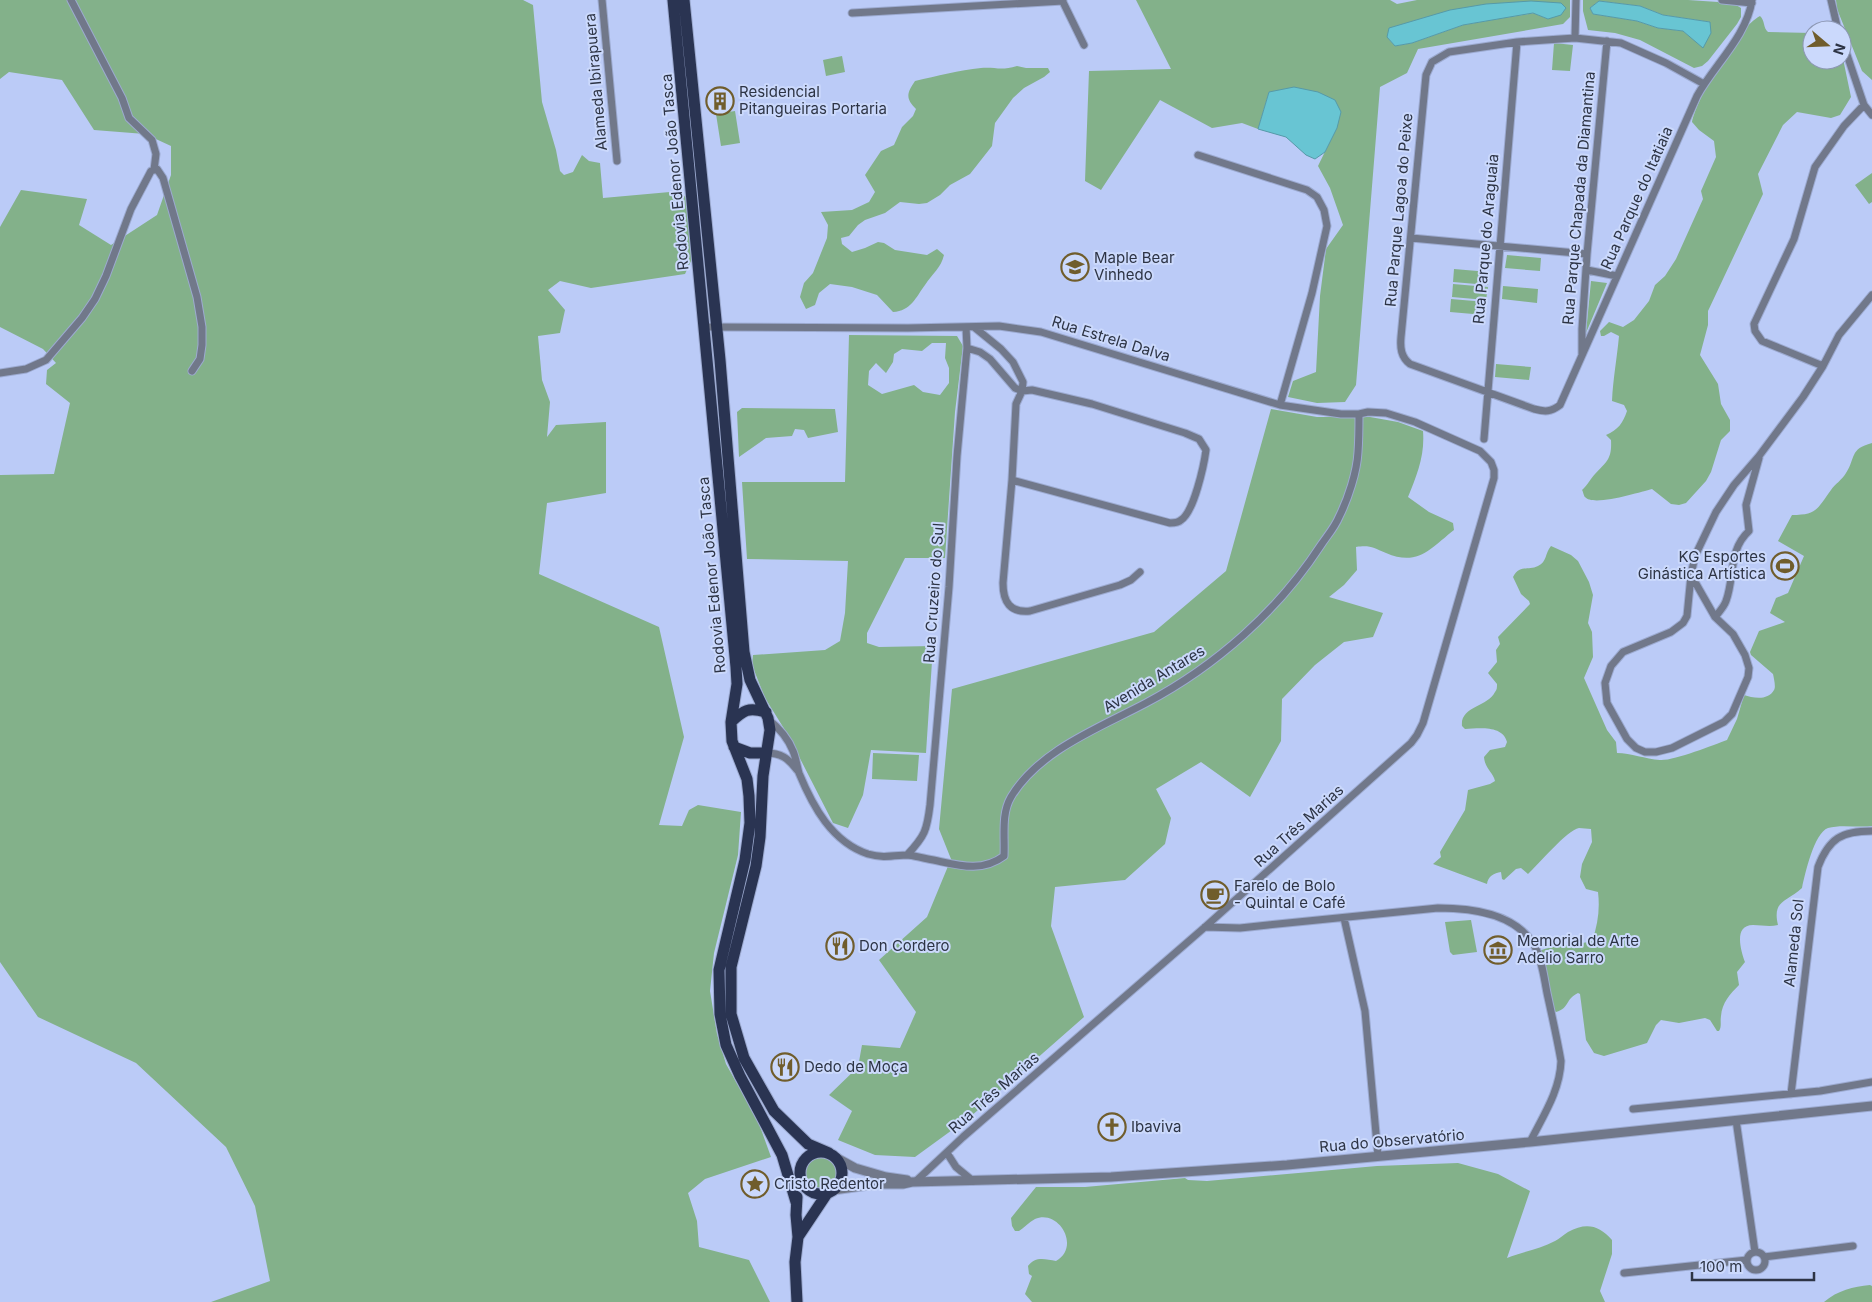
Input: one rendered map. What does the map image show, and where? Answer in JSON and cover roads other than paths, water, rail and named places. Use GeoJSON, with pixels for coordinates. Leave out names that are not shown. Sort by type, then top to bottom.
{"type":"FeatureCollection","features":[{"type":"Feature","properties":{"kind":"main road","name":"Rodovia Edenor João Tasca"},"geometry":{"type":"LineString","coordinates":[[673,0],[711,327],[744,652],[750,680],[767,715],[770,730],[762,790],[760,838],[756,866],[731,966],[731,1014],[744,1058],[774,1111],[808,1144],[832,1155]]}},
{"type":"Feature","properties":{"kind":"main road","name":"Rodovia Edenor João Tasca"},"geometry":{"type":"LineString","coordinates":[[684,0],[711,327],[737,684],[731,722],[734,747],[747,778],[750,824],[745,860],[719,970],[720,1014],[726,1044],[740,1076],[782,1155],[797,1178],[798,1237],[795,1262],[797,1302]]}},
{"type":"Feature","properties":{"kind":"main road"},"geometry":{"type":"LineString","coordinates":[[731,722],[746,710],[753,709],[767,715]]}},
{"type":"Feature","properties":{"kind":"main road"},"geometry":{"type":"LineString","coordinates":[[734,747],[750,752],[766,753]]}},
{"type":"Feature","properties":{"kind":"main road"},"geometry":{"type":"LineString","coordinates":[[770,1132],[783,1120]]}},
{"type":"Feature","properties":{"kind":"main road"},"geometry":{"type":"LineString","coordinates":[[798,1237],[831,1191],[838,1185],[842,1174],[841,1168],[832,1155],[817,1152],[811,1154],[802,1163],[797,1178],[805,1188],[816,1194],[831,1191]]}},
{"type":"Feature","properties":{"kind":"street"},"geometry":{"type":"LineString","coordinates":[[0,374],[26,369],[46,360],[82,318],[95,299],[106,276],[121,234],[143,184],[151,171],[154,170],[156,154],[152,140],[129,118],[122,98],[71,0]]}},
{"type":"Feature","properties":{"kind":"street","name":"Alameda Ibirapuera"},"geometry":{"type":"LineString","coordinates":[[602,0],[616,161]]}},
{"type":"Feature","properties":{"kind":"street"},"geometry":{"type":"LineString","coordinates":[[852,13],[1062,0],[1084,45]]}},
{"type":"Feature","properties":{"kind":"street"},"geometry":{"type":"LineString","coordinates":[[1575,38],[1576,0]]}},
{"type":"Feature","properties":{"kind":"street"},"geometry":{"type":"LineString","coordinates":[[1722,0],[1752,2]]}},
{"type":"Feature","properties":{"kind":"street"},"geometry":{"type":"LineString","coordinates":[[1831,0],[1836,20]]}},
{"type":"Feature","properties":{"kind":"street","name":"Rua Parque do Itatiaia"},"geometry":{"type":"LineString","coordinates":[[1487,393],[1545,412],[1553,410],[1560,405],[1704,84],[1744,27],[1752,2]]}},
{"type":"Feature","properties":{"kind":"street"},"geometry":{"type":"LineString","coordinates":[[1517,42],[1575,38],[1621,43],[1635,48],[1704,84]]}},
{"type":"Feature","properties":{"kind":"street","name":"Rua Parque Chapada da Diamantina"},"geometry":{"type":"LineString","coordinates":[[1582,357],[1587,254],[1607,41]]}},
{"type":"Feature","properties":{"kind":"street","name":"Rua Parque Lagoa do Peixe"},"geometry":{"type":"LineString","coordinates":[[1487,393],[1410,364],[1405,360],[1400,346],[1426,75],[1432,62],[1449,52],[1517,42]]}},
{"type":"Feature","properties":{"kind":"street","name":"Rua Parque do Araguaia"},"geometry":{"type":"LineString","coordinates":[[1484,439],[1517,42]]}},
{"type":"Feature","properties":{"kind":"street"},"geometry":{"type":"LineString","coordinates":[[1852,70],[1864,105],[1872,115]]}},
{"type":"Feature","properties":{"kind":"street"},"geometry":{"type":"LineString","coordinates":[[1823,366],[1762,341],[1755,331],[1754,324],[1794,239],[1815,167],[1844,126],[1864,105]]}},
{"type":"Feature","properties":{"kind":"street"},"geometry":{"type":"LineString","coordinates":[[1198,154],[1307,190],[1317,197],[1324,210],[1327,226],[1316,274],[1280,405]]}},
{"type":"Feature","properties":{"kind":"street"},"geometry":{"type":"LineString","coordinates":[[154,170],[160,172],[163,178],[197,297],[202,327],[202,345],[200,359],[192,371]]}},
{"type":"Feature","properties":{"kind":"street"},"geometry":{"type":"LineString","coordinates":[[1411,238],[1587,254]]}},
{"type":"Feature","properties":{"kind":"street"},"geometry":{"type":"LineString","coordinates":[[1587,270],[1617,276]]}},
{"type":"Feature","properties":{"kind":"street"},"geometry":{"type":"LineString","coordinates":[[1692,575],[1715,617],[1733,634],[1745,655],[1749,668],[1745,686],[1732,714],[1724,722],[1672,748],[1656,752],[1645,752],[1636,748],[1623,732],[1608,703],[1605,684],[1610,666],[1623,652],[1671,632],[1683,623],[1688,606],[1692,575],[1695,556],[1716,512],[1734,485],[1759,456],[1803,397],[1823,366],[1839,335],[1872,295]]}},
{"type":"Feature","properties":{"kind":"street","name":"Rua Estrela Dalva"},"geometry":{"type":"LineString","coordinates":[[711,327],[908,328],[999,326],[1041,332],[1280,405],[1322,412],[1386,413],[1416,422],[1480,451],[1491,462]]}},
{"type":"Feature","properties":{"kind":"street"},"geometry":{"type":"LineString","coordinates":[[970,327],[1001,348],[1013,362],[1023,382],[1022,391],[1016,404],[1003,592],[1005,600],[1020,612],[1030,611],[1120,585],[1131,580],[1140,572]]}},
{"type":"Feature","properties":{"kind":"street","name":"Rua Cruzeiro do Sul"},"geometry":{"type":"LineString","coordinates":[[907,855],[920,842],[928,828],[949,587],[956,456],[970,327]]}},
{"type":"Feature","properties":{"kind":"street"},"geometry":{"type":"LineString","coordinates":[[967,348],[980,352],[990,359],[1015,388],[1022,391],[1032,390],[1092,404],[1185,433],[1199,439],[1206,450],[1191,506],[1185,516],[1177,522],[1170,523],[1012,480]]}},
{"type":"Feature","properties":{"kind":"street","name":"Avenida Antares"},"geometry":{"type":"LineString","coordinates":[[907,855],[964,867],[994,864],[1004,856],[1005,812],[1012,796],[1040,764],[1059,749],[1152,700],[1199,671],[1265,615],[1308,565],[1339,518],[1349,494],[1358,454],[1359,414]]}},
{"type":"Feature","properties":{"kind":"street"},"geometry":{"type":"LineString","coordinates":[[1715,617],[1726,601],[1736,548],[1748,531],[1746,505],[1759,456]]}},
{"type":"Feature","properties":{"kind":"street","name":"Rua Três Marias"},"geometry":{"type":"LineString","coordinates":[[914,1182],[1205,927],[1393,760],[1417,736],[1423,723],[1494,478],[1491,462]]}},
{"type":"Feature","properties":{"kind":"street"},"geometry":{"type":"LineString","coordinates":[[767,715],[786,738],[793,751],[799,772],[811,800],[838,838],[855,849],[871,855],[888,858],[907,855]]}},
{"type":"Feature","properties":{"kind":"street"},"geometry":{"type":"LineString","coordinates":[[766,753],[779,753],[789,759],[799,772]]}},
{"type":"Feature","properties":{"kind":"street","name":"Alameda Sol"},"geometry":{"type":"LineString","coordinates":[[1791,1094],[1818,867],[1823,854],[1832,842],[1844,834],[1859,830],[1872,830]]}},
{"type":"Feature","properties":{"kind":"street"},"geometry":{"type":"LineString","coordinates":[[1205,927],[1225,928],[1438,908],[1464,908],[1488,913],[1509,922],[1526,934],[1535,947],[1541,965],[1561,1061],[1560,1076],[1553,1097],[1530,1142]]}},
{"type":"Feature","properties":{"kind":"street"},"geometry":{"type":"LineString","coordinates":[[1344,918],[1366,1012],[1378,1156]]}},
{"type":"Feature","properties":{"kind":"street"},"geometry":{"type":"LineString","coordinates":[[1214,919],[1225,928]]}},
{"type":"Feature","properties":{"kind":"street"},"geometry":{"type":"LineString","coordinates":[[1633,1109],[1836,1089],[1872,1082]]}},
{"type":"Feature","properties":{"kind":"street","name":"Rua do Observatório"},"geometry":{"type":"LineString","coordinates":[[831,1191],[876,1184],[1111,1177],[1287,1165],[1530,1142],[1872,1106]]}},
{"type":"Feature","properties":{"kind":"street"},"geometry":{"type":"LineString","coordinates":[[1736,1120],[1755,1252]]}},
{"type":"Feature","properties":{"kind":"street"},"geometry":{"type":"LineString","coordinates":[[947,1153],[956,1166],[973,1181]]}},
{"type":"Feature","properties":{"kind":"street","name":"Rua do Observatório"},"geometry":{"type":"LineString","coordinates":[[832,1155],[855,1168],[886,1177],[903,1178],[914,1182]]}},
{"type":"Feature","properties":{"kind":"street"},"geometry":{"type":"LineString","coordinates":[[1764,1257],[1853,1246]]}},
{"type":"Feature","properties":{"kind":"street"},"geometry":{"type":"LineString","coordinates":[[1755,1252],[1761,1253],[1764,1257],[1764,1266],[1756,1270],[1749,1266],[1747,1260],[1755,1252]]}},
{"type":"Feature","properties":{"kind":"street"},"geometry":{"type":"LineString","coordinates":[[1624,1273],[1747,1260]]}},
{"type":"Feature","properties":{"kind":"place","name":"Residencial Pitangueiras Portaria"},"geometry":{"type":"Point","coordinates":[720,101]}},
{"type":"Feature","properties":{"kind":"place","name":"Maple Bear Vinhedo"},"geometry":{"type":"Point","coordinates":[1075,267]}},
{"type":"Feature","properties":{"kind":"place","name":"KG Esportes Ginástica Artística"},"geometry":{"type":"Point","coordinates":[1785,566]}},
{"type":"Feature","properties":{"kind":"place","name":"Farelo de Bolo - Quintal e Café"},"geometry":{"type":"Point","coordinates":[1215,895]}},
{"type":"Feature","properties":{"kind":"place","name":"Don Cordero"},"geometry":{"type":"Point","coordinates":[840,946]}},
{"type":"Feature","properties":{"kind":"place","name":"Memorial de Arte Adelio Sarro"},"geometry":{"type":"Point","coordinates":[1498,950]}},
{"type":"Feature","properties":{"kind":"place","name":"Dedo de Moça"},"geometry":{"type":"Point","coordinates":[785,1067]}},
{"type":"Feature","properties":{"kind":"place","name":"Ibaviva"},"geometry":{"type":"Point","coordinates":[1112,1127]}},
{"type":"Feature","properties":{"kind":"place","name":"Cristo Redentor"},"geometry":{"type":"Point","coordinates":[755,1184]}}]}
